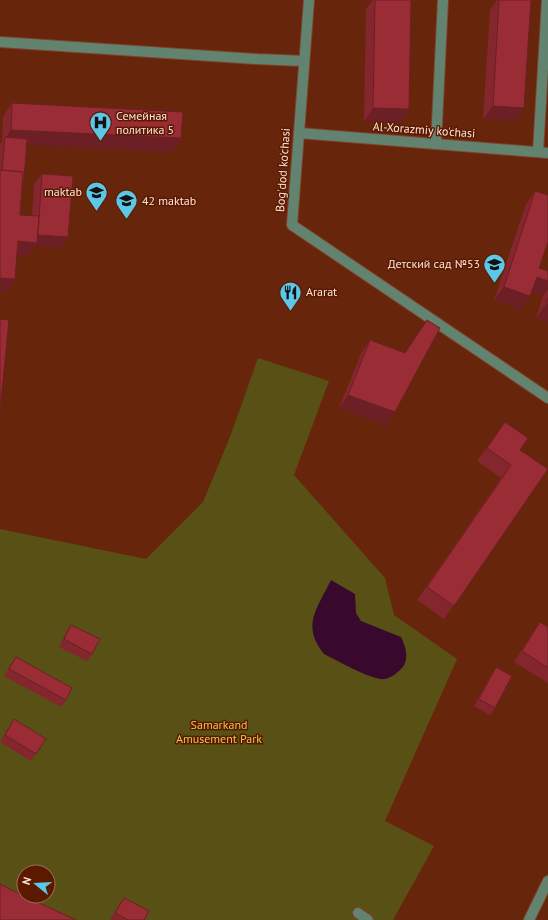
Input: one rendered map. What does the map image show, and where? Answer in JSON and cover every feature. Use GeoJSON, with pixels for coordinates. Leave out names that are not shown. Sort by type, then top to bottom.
{"type":"FeatureCollection","features":[{"type":"Feature","properties":{"kind":"street","name":"Bog'dod ko'chasi"},"geometry":{"type":"LineString","coordinates":[[309,0],[292,225],[548,398]]}},
{"type":"Feature","properties":{"kind":"street"},"geometry":{"type":"LineString","coordinates":[[436,144],[443,0]]}},
{"type":"Feature","properties":{"kind":"street"},"geometry":{"type":"LineString","coordinates":[[543,152],[547,0]]}},
{"type":"Feature","properties":{"kind":"street"},"geometry":{"type":"LineString","coordinates":[[0,42],[304,61]]}},
{"type":"Feature","properties":{"kind":"street","name":"Al-Xorazmiy ko'chasi"},"geometry":{"type":"LineString","coordinates":[[299,134],[543,152]]}},
{"type":"Feature","properties":{"kind":"street"},"geometry":{"type":"LineString","coordinates":[[529,920],[548,881]]}},
{"type":"Feature","properties":{"kind":"street"},"geometry":{"type":"LineString","coordinates":[[358,913],[368,920]]}},
{"type":"Feature","properties":{"kind":"green space","name":"Samarkand Amusement Park"},"geometry":{"type":"Polygon","coordinates":[[[258,358],[329,381],[294,475],[385,578],[394,615],[457,659],[385,821],[434,846],[393,920],[68,920],[35,904],[56,904],[56,864],[16,864],[16,895],[0,887],[0,529],[146,559],[203,502],[230,437],[258,358]]]}},
{"type":"Feature","properties":{"kind":"shaded area"},"geometry":{"type":"Polygon","coordinates":[[[331,580],[355,594],[356,613],[361,621],[401,637],[406,649],[406,662],[404,666],[394,675],[385,679],[379,679],[364,674],[324,654],[317,644],[313,634],[312,625],[317,609],[331,580]]]}},
{"type":"Feature","properties":{"kind":"building"},"geometry":{"type":"Polygon","coordinates":[[[375,0],[411,0],[409,109],[373,108],[375,0]]]}},
{"type":"Feature","properties":{"kind":"building"},"geometry":{"type":"Polygon","coordinates":[[[499,0],[531,0],[524,108],[493,106],[499,0]]]}},
{"type":"Feature","properties":{"kind":"building"},"geometry":{"type":"Polygon","coordinates":[[[12,103],[183,112],[181,138],[11,130],[12,103]]]}},
{"type":"Feature","properties":{"kind":"building"},"geometry":{"type":"Polygon","coordinates":[[[5,137],[27,139],[24,179],[22,179],[23,172],[2,170],[5,137]]]}},
{"type":"Feature","properties":{"kind":"building"},"geometry":{"type":"Polygon","coordinates":[[[0,170],[23,172],[20,215],[39,216],[37,243],[18,241],[15,279],[0,278],[0,170]]]}},
{"type":"Feature","properties":{"kind":"building"},"geometry":{"type":"Polygon","coordinates":[[[42,174],[73,176],[68,237],[38,235],[42,174]]]}},
{"type":"Feature","properties":{"kind":"building"},"geometry":{"type":"Polygon","coordinates":[[[535,191],[548,195],[548,242],[539,268],[548,271],[548,281],[537,277],[530,296],[504,287],[535,191]]]}},
{"type":"Feature","properties":{"kind":"building"},"geometry":{"type":"Polygon","coordinates":[[[0,319],[9,320],[0,412],[0,319]]]}},
{"type":"Feature","properties":{"kind":"building"},"geometry":{"type":"Polygon","coordinates":[[[427,320],[440,328],[395,412],[348,395],[370,340],[405,353],[427,320]]]}},
{"type":"Feature","properties":{"kind":"building"},"geometry":{"type":"Polygon","coordinates":[[[505,422],[528,438],[520,450],[548,469],[454,606],[427,587],[511,465],[487,448],[505,422]]]}},
{"type":"Feature","properties":{"kind":"building"},"geometry":{"type":"Polygon","coordinates":[[[540,622],[548,627],[548,668],[522,651],[540,622]]]}},
{"type":"Feature","properties":{"kind":"building"},"geometry":{"type":"Polygon","coordinates":[[[71,625],[100,639],[92,654],[64,639],[71,625]]]}},
{"type":"Feature","properties":{"kind":"building"},"geometry":{"type":"Polygon","coordinates":[[[16,657],[72,688],[66,700],[9,669],[16,657]]]}},
{"type":"Feature","properties":{"kind":"building"},"geometry":{"type":"Polygon","coordinates":[[[496,667],[512,676],[495,708],[479,699],[496,667]]]}},
{"type":"Feature","properties":{"kind":"building"},"geometry":{"type":"Polygon","coordinates":[[[14,719],[46,739],[36,754],[5,735],[14,719]]]}},
{"type":"Feature","properties":{"kind":"building"},"geometry":{"type":"Polygon","coordinates":[[[0,884],[16,892],[16,904],[41,904],[76,920],[0,920],[0,884]]]}},
{"type":"Feature","properties":{"kind":"building"},"geometry":{"type":"Polygon","coordinates":[[[124,898],[149,911],[144,920],[128,920],[115,913],[124,898]]]}},
{"type":"Feature","properties":{"kind":"place","name":"Семейная политика 5"},"geometry":{"type":"Point","coordinates":[101,142]}},
{"type":"Feature","properties":{"kind":"place","name":"maktab"},"geometry":{"type":"Point","coordinates":[97,212]}},
{"type":"Feature","properties":{"kind":"place","name":"42 maktab"},"geometry":{"type":"Point","coordinates":[127,220]}},
{"type":"Feature","properties":{"kind":"place","name":"Детский сад №53"},"geometry":{"type":"Point","coordinates":[495,284]}},
{"type":"Feature","properties":{"kind":"place","name":"Ararat"},"geometry":{"type":"Point","coordinates":[290,312]}}]}
